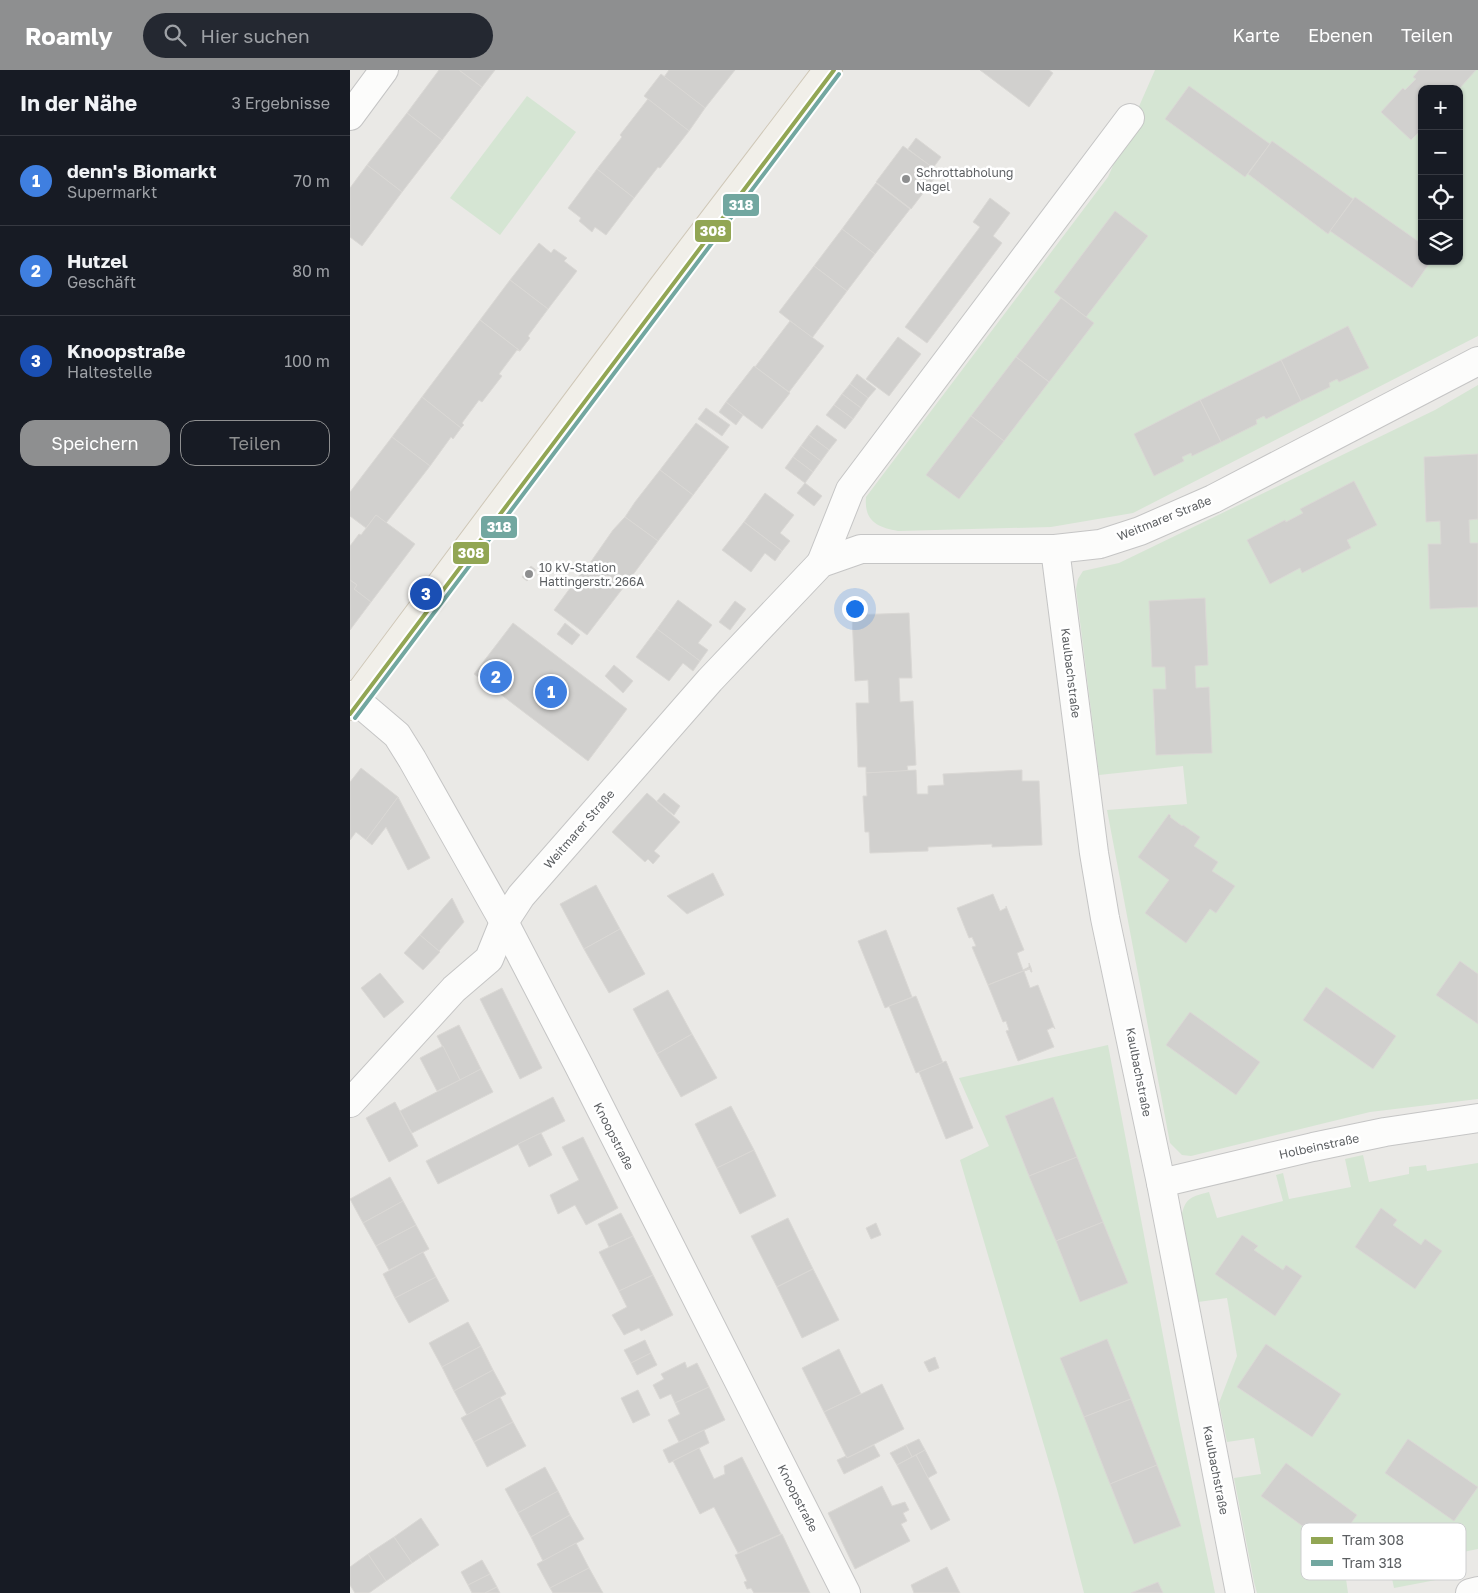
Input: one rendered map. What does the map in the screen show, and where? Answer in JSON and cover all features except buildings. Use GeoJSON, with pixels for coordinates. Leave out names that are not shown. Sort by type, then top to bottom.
{"type":"FeatureCollection","features":[{"type":"Feature","properties":{"kind":"main road"},"geometry":{"type":"LineString","coordinates":[[352,700],[828,70]]}},
{"type":"Feature","properties":{"kind":"street"},"geometry":{"type":"LineString","coordinates":[[350,116],[384,70]]}},
{"type":"Feature","properties":{"kind":"street","name":"Weitmarer Straße"},"geometry":{"type":"LineString","coordinates":[[350,1103],[454,989],[489,959],[504,922],[521,896],[710,680],[821,563],[850,490],[1130,118]]}},
{"type":"Feature","properties":{"kind":"street","name":"Weitmarer Straße"},"geometry":{"type":"LineString","coordinates":[[821,563],[861,549],[1056,549],[1100,544],[1140,530],[1213,499],[1478,361]]}},
{"type":"Feature","properties":{"kind":"street","name":"Kaulbachstraße"},"geometry":{"type":"LineString","coordinates":[[1056,549],[1094,853],[1105,918],[1161,1183],[1240,1593]]}},
{"type":"Feature","properties":{"kind":"street","name":"Knoopstraße"},"geometry":{"type":"LineString","coordinates":[[352,700],[397,735],[504,922],[846,1593]]}},
{"type":"Feature","properties":{"kind":"street","name":"Holbeinstraße"},"geometry":{"type":"LineString","coordinates":[[1161,1183],[1313,1146],[1478,1118]]}},
{"type":"Feature","properties":{"kind":"street"},"geometry":{"type":"LineString","coordinates":[[1470,1593],[1478,1591]]}},
{"type":"Feature","properties":{"kind":"green space"},"geometry":{"type":"Polygon","coordinates":[[[1155,70],[1478,70],[1478,336],[1133,513],[1051,527],[898,531],[873,522],[867,512],[866,497],[1108,177],[1155,70]]]}},
{"type":"Feature","properties":{"kind":"green space"},"geometry":{"type":"Polygon","coordinates":[[[527,96],[576,132],[500,235],[450,198],[527,96]]]}},
{"type":"Feature","properties":{"kind":"green space"},"geometry":{"type":"Polygon","coordinates":[[[1478,385],[1478,1099],[1370,1112],[1191,1156],[1182,1155],[1170,1143],[1107,810],[1187,804],[1183,766],[1099,775],[1076,589],[1078,579],[1083,571],[1119,563],[1435,410],[1478,385]]]}},
{"type":"Feature","properties":{"kind":"green space"},"geometry":{"type":"Polygon","coordinates":[[[1108,1045],[1179,1420],[1215,1593],[1084,1593],[1058,1493],[960,1160],[989,1146],[959,1078],[1108,1045]]]}},
{"type":"Feature","properties":{"kind":"green space"},"geometry":{"type":"Polygon","coordinates":[[[1363,1155],[1369,1182],[1409,1174],[1409,1167],[1426,1165],[1427,1171],[1478,1163],[1478,1549],[1466,1551],[1466,1523],[1301,1523],[1301,1580],[1346,1580],[1348,1593],[1257,1593],[1234,1478],[1261,1474],[1254,1438],[1227,1442],[1219,1403],[1237,1356],[1227,1298],[1198,1302],[1181,1220],[1182,1213],[1189,1200],[1209,1192],[1217,1218],[1283,1201],[1276,1175],[1283,1173],[1289,1199],[1351,1187],[1345,1159],[1363,1155]]]}},
{"type":"Feature","properties":{"kind":"green space"},"geometry":{"type":"Polygon","coordinates":[[[1392,1580],[1436,1580],[1394,1588],[1392,1580]]]}},
{"type":"Feature","properties":{"kind":"tram line","name":"308"},"geometry":{"type":"LineString","coordinates":[[350,714],[834,70]]}},
{"type":"Feature","properties":{"kind":"tram line","name":"318"},"geometry":{"type":"LineString","coordinates":[[355,718],[839,74]]}},
{"type":"Feature","properties":{"kind":"place","name":"Schrottabholung Nagel"},"geometry":{"type":"Point","coordinates":[906,179]}},
{"type":"Feature","properties":{"kind":"place","name":"10 kV-Station Hattingerstr. 266A"},"geometry":{"type":"Point","coordinates":[529,574]}},
{"type":"Feature","properties":{"kind":"place","name":"Knoopstraße"},"geometry":{"type":"Point","coordinates":[426,594]}},
{"type":"Feature","properties":{"kind":"place","name":"Hutzel"},"geometry":{"type":"Point","coordinates":[496,677]}},
{"type":"Feature","properties":{"kind":"place","name":"denn's Biomarkt"},"geometry":{"type":"Point","coordinates":[551,692]}}]}
